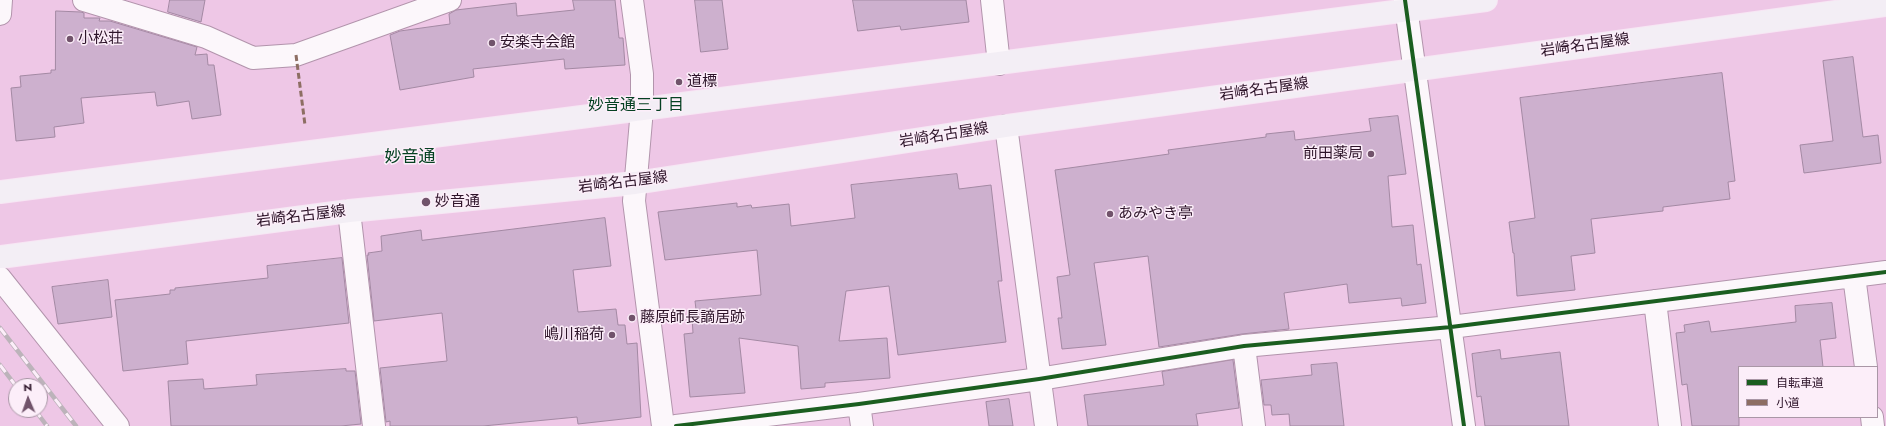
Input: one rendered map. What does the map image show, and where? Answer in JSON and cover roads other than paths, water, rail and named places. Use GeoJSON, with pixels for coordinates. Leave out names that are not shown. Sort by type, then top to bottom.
{"type":"FeatureCollection","features":[{"type":"Feature","properties":{"kind":"main road"},"geometry":{"type":"LineString","coordinates":[[0,192],[999,64],[1406,5],[1486,0]]}},
{"type":"Feature","properties":{"kind":"main road","name":"岩崎名古屋線"},"geometry":{"type":"LineString","coordinates":[[0,257],[349,211],[635,183],[1006,126],[1886,5]]}},
{"type":"Feature","properties":{"kind":"street"},"geometry":{"type":"LineString","coordinates":[[0,14],[1,0]]}},
{"type":"Feature","properties":{"kind":"street"},"geometry":{"type":"LineString","coordinates":[[84,0],[206,37],[253,58],[296,54],[450,0]]}},
{"type":"Feature","properties":{"kind":"street"},"geometry":{"type":"LineString","coordinates":[[632,0],[642,74],[642,109],[634,201],[663,426]]}},
{"type":"Feature","properties":{"kind":"street"},"geometry":{"type":"LineString","coordinates":[[992,0],[999,64]]}},
{"type":"Feature","properties":{"kind":"street"},"geometry":{"type":"LineString","coordinates":[[1406,5],[1464,426]]}},
{"type":"Feature","properties":{"kind":"street"},"geometry":{"type":"LineString","coordinates":[[1006,126],[1046,426]]}},
{"type":"Feature","properties":{"kind":"street"},"geometry":{"type":"LineString","coordinates":[[349,211],[374,426]]}},
{"type":"Feature","properties":{"kind":"street"},"geometry":{"type":"LineString","coordinates":[[676,426],[859,404],[1039,379],[1244,346],[1451,327],[1886,272]]}},
{"type":"Feature","properties":{"kind":"street"},"geometry":{"type":"LineString","coordinates":[[1854,276],[1866,366]]}},
{"type":"Feature","properties":{"kind":"street"},"geometry":{"type":"LineString","coordinates":[[0,278],[118,426]]}},
{"type":"Feature","properties":{"kind":"street"},"geometry":{"type":"LineString","coordinates":[[1655,301],[1670,426]]}},
{"type":"Feature","properties":{"kind":"street"},"geometry":{"type":"LineString","coordinates":[[1244,346],[1254,426]]}},
{"type":"Feature","properties":{"kind":"street"},"geometry":{"type":"LineString","coordinates":[[859,404],[862,426]]}},
{"type":"Feature","properties":{"kind":"railway"},"geometry":{"type":"LineString","coordinates":[[0,328],[76,426]]}},
{"type":"Feature","properties":{"kind":"railway"},"geometry":{"type":"LineString","coordinates":[[0,365],[10,378]]}},
{"type":"Feature","properties":{"kind":"railway"},"geometry":{"type":"LineString","coordinates":[[41,418],[47,426]]}},
{"type":"Feature","properties":{"kind":"place","name":"小松荘"},"geometry":{"type":"Point","coordinates":[70,39]}},
{"type":"Feature","properties":{"kind":"place","name":"安楽寺会館"},"geometry":{"type":"Point","coordinates":[492,43]}},
{"type":"Feature","properties":{"kind":"place","name":"道標"},"geometry":{"type":"Point","coordinates":[679,82]}},
{"type":"Feature","properties":{"kind":"place","name":"前田薬局"},"geometry":{"type":"Point","coordinates":[1371,154]}},
{"type":"Feature","properties":{"kind":"place","name":"妙音通"},"geometry":{"type":"Point","coordinates":[426,202]}},
{"type":"Feature","properties":{"kind":"place","name":"あみやき亭"},"geometry":{"type":"Point","coordinates":[1110,214]}},
{"type":"Feature","properties":{"kind":"place","name":"藤原師長謫居跡"},"geometry":{"type":"Point","coordinates":[632,318]}},
{"type":"Feature","properties":{"kind":"place","name":"嶋川稲荷"},"geometry":{"type":"Point","coordinates":[612,335]}},
{"type":"Feature","properties":{"kind":"district","name":"妙音通三丁目"},"geometry":{"type":"Point","coordinates":[636,106]}},
{"type":"Feature","properties":{"kind":"district","name":"妙音通"},"geometry":{"type":"Point","coordinates":[410,158]}}]}
